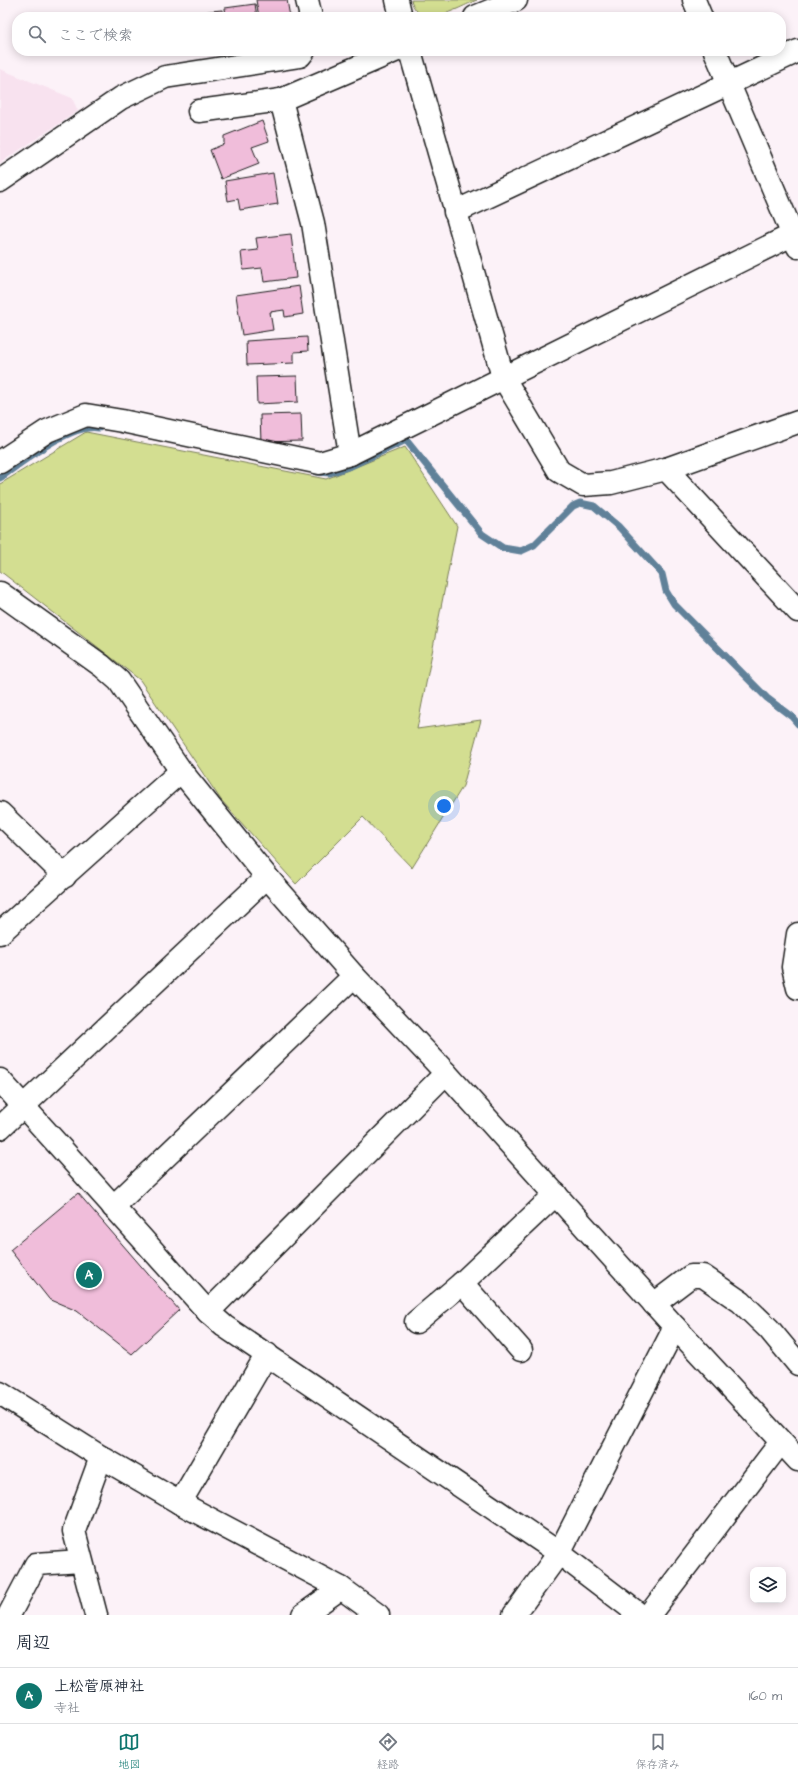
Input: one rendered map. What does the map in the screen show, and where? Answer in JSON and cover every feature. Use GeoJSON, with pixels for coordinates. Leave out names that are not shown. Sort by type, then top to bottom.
{"type":"FeatureCollection","features":[{"type":"Feature","properties":{"kind":"street"},"geometry":{"type":"LineString","coordinates":[[307,0],[310,12]]}},
{"type":"Feature","properties":{"kind":"street"},"geometry":{"type":"LineString","coordinates":[[397,0],[400,12]]}},
{"type":"Feature","properties":{"kind":"street"},"geometry":{"type":"LineString","coordinates":[[487,12],[516,0]]}},
{"type":"Feature","properties":{"kind":"street"},"geometry":{"type":"LineString","coordinates":[[694,0],[699,12]]}},
{"type":"Feature","properties":{"kind":"street"},"geometry":{"type":"LineString","coordinates":[[455,212],[729,82],[798,51]]}},
{"type":"Feature","properties":{"kind":"street"},"geometry":{"type":"LineString","coordinates":[[0,181],[121,98],[165,77],[285,56]]}},
{"type":"Feature","properties":{"kind":"street"},"geometry":{"type":"LineString","coordinates":[[303,56],[311,87]]}},
{"type":"Feature","properties":{"kind":"street"},"geometry":{"type":"LineString","coordinates":[[199,111],[281,100],[383,56]]}},
{"type":"Feature","properties":{"kind":"street"},"geometry":{"type":"LineString","coordinates":[[411,56],[503,377],[559,471],[583,485],[611,483],[666,469],[798,422]]}},
{"type":"Feature","properties":{"kind":"street"},"geometry":{"type":"LineString","coordinates":[[0,462],[48,430],[86,415],[122,421],[320,463],[350,454],[503,377],[796,238],[717,56]]}},
{"type":"Feature","properties":{"kind":"street"},"geometry":{"type":"LineString","coordinates":[[281,100],[313,223],[350,454]]}},
{"type":"Feature","properties":{"kind":"street"},"geometry":{"type":"LineString","coordinates":[[666,469],[798,611]]}},
{"type":"Feature","properties":{"kind":"street"},"geometry":{"type":"LineString","coordinates":[[0,593],[102,666],[119,681],[181,771],[267,877],[354,976],[446,1073],[654,1304],[798,1460]]}},
{"type":"Feature","properties":{"kind":"street"},"geometry":{"type":"LineString","coordinates":[[0,933],[181,771]]}},
{"type":"Feature","properties":{"kind":"street"},"geometry":{"type":"LineString","coordinates":[[0,813],[64,876]]}},
{"type":"Feature","properties":{"kind":"street"},"geometry":{"type":"LineString","coordinates":[[0,1128],[267,877]]}},
{"type":"Feature","properties":{"kind":"street"},"geometry":{"type":"LineString","coordinates":[[798,934],[793,967],[798,988]]}},
{"type":"Feature","properties":{"kind":"street"},"geometry":{"type":"LineString","coordinates":[[113,1207],[354,976]]}},
{"type":"Feature","properties":{"kind":"street"},"geometry":{"type":"LineString","coordinates":[[208,1312],[446,1073]]}},
{"type":"Feature","properties":{"kind":"street"},"geometry":{"type":"LineString","coordinates":[[0,1080],[208,1312],[224,1326],[559,1553],[640,1615]]}},
{"type":"Feature","properties":{"kind":"street"},"geometry":{"type":"LineString","coordinates":[[416,1322],[462,1283],[556,1194]]}},
{"type":"Feature","properties":{"kind":"street"},"geometry":{"type":"LineString","coordinates":[[654,1304],[691,1276],[703,1276],[741,1302],[769,1329],[798,1364]]}},
{"type":"Feature","properties":{"kind":"street"},"geometry":{"type":"LineString","coordinates":[[462,1283],[521,1350]]}},
{"type":"Feature","properties":{"kind":"street"},"geometry":{"type":"LineString","coordinates":[[514,1615],[559,1553],[675,1327]]}},
{"type":"Feature","properties":{"kind":"street"},"geometry":{"type":"LineString","coordinates":[[180,1503],[267,1354]]}},
{"type":"Feature","properties":{"kind":"street"},"geometry":{"type":"LineString","coordinates":[[0,1393],[101,1457],[180,1503],[341,1588],[378,1615]]}},
{"type":"Feature","properties":{"kind":"street"},"geometry":{"type":"LineString","coordinates":[[649,1615],[781,1442]]}},
{"type":"Feature","properties":{"kind":"street"},"geometry":{"type":"LineString","coordinates":[[96,1615],[74,1531],[101,1457]]}},
{"type":"Feature","properties":{"kind":"street"},"geometry":{"type":"LineString","coordinates":[[10,1615],[36,1564],[81,1561]]}},
{"type":"Feature","properties":{"kind":"street"},"geometry":{"type":"LineString","coordinates":[[303,1615],[341,1588]]}},
{"type":"Feature","properties":{"kind":"shaded area"},"geometry":{"type":"Polygon","coordinates":[[[0,69],[72,98],[78,111],[0,163],[0,69]]]}},
{"type":"Feature","properties":{"kind":"green space"},"geometry":{"type":"Polygon","coordinates":[[[411,0],[477,0],[450,12],[418,12],[411,0]]]}},
{"type":"Feature","properties":{"kind":"green space"},"geometry":{"type":"Polygon","coordinates":[[[86,432],[326,479],[405,447],[457,526],[417,729],[481,720],[463,786],[412,868],[363,817],[296,884],[221,800],[140,680],[0,571],[0,484],[86,432]]]}},
{"type":"Feature","properties":{"kind":"building"},"geometry":{"type":"Polygon","coordinates":[[[256,0],[287,0],[289,12],[258,12],[256,0]]]}},
{"type":"Feature","properties":{"kind":"building"},"geometry":{"type":"Polygon","coordinates":[[[255,4],[256,12],[225,12],[225,8],[255,4]]]}},
{"type":"Feature","properties":{"kind":"building"},"geometry":{"type":"Polygon","coordinates":[[[222,10],[222,12],[201,12],[222,10]]]}},
{"type":"Feature","properties":{"kind":"building"},"geometry":{"type":"Polygon","coordinates":[[[262,121],[269,141],[252,147],[259,164],[221,179],[210,150],[224,144],[224,136],[262,121]]]}},
{"type":"Feature","properties":{"kind":"building"},"geometry":{"type":"Polygon","coordinates":[[[273,173],[278,204],[240,210],[238,199],[228,201],[225,181],[273,173]]]}},
{"type":"Feature","properties":{"kind":"building"},"geometry":{"type":"Polygon","coordinates":[[[291,234],[296,278],[264,282],[262,268],[243,270],[241,252],[258,250],[256,238],[291,234]]]}},
{"type":"Feature","properties":{"kind":"building"},"geometry":{"type":"Polygon","coordinates":[[[299,286],[303,314],[285,317],[284,310],[270,312],[273,330],[242,335],[236,295],[299,286]]]}},
{"type":"Feature","properties":{"kind":"building"},"geometry":{"type":"Polygon","coordinates":[[[307,337],[308,351],[294,352],[294,363],[247,365],[246,341],[307,337]]]}},
{"type":"Feature","properties":{"kind":"building"},"geometry":{"type":"Polygon","coordinates":[[[297,376],[298,402],[257,404],[256,377],[297,376]]]}},
{"type":"Feature","properties":{"kind":"building"},"geometry":{"type":"Polygon","coordinates":[[[301,414],[302,441],[261,442],[260,415],[301,414]]]}},
{"type":"Feature","properties":{"kind":"building"},"geometry":{"type":"Polygon","coordinates":[[[78,1193],[179,1310],[132,1354],[77,1311],[49,1299],[10,1250],[78,1193]]]}},
{"type":"Feature","properties":{"kind":"waterway"},"geometry":{"type":"LineString","coordinates":[[0,478],[34,454],[62,437],[75,431],[88,428],[99,428]]}},
{"type":"Feature","properties":{"kind":"waterway"},"geometry":{"type":"LineString","coordinates":[[317,472],[330,473],[351,466],[406,440],[482,534],[503,548],[521,551],[534,545],[573,506],[580,503],[594,506],[619,527],[662,574],[666,591],[674,604],[767,698],[792,717],[798,724]]}},
{"type":"Feature","properties":{"kind":"place","name":"上松菅原神社"},"geometry":{"type":"Point","coordinates":[89,1275]}}]}
